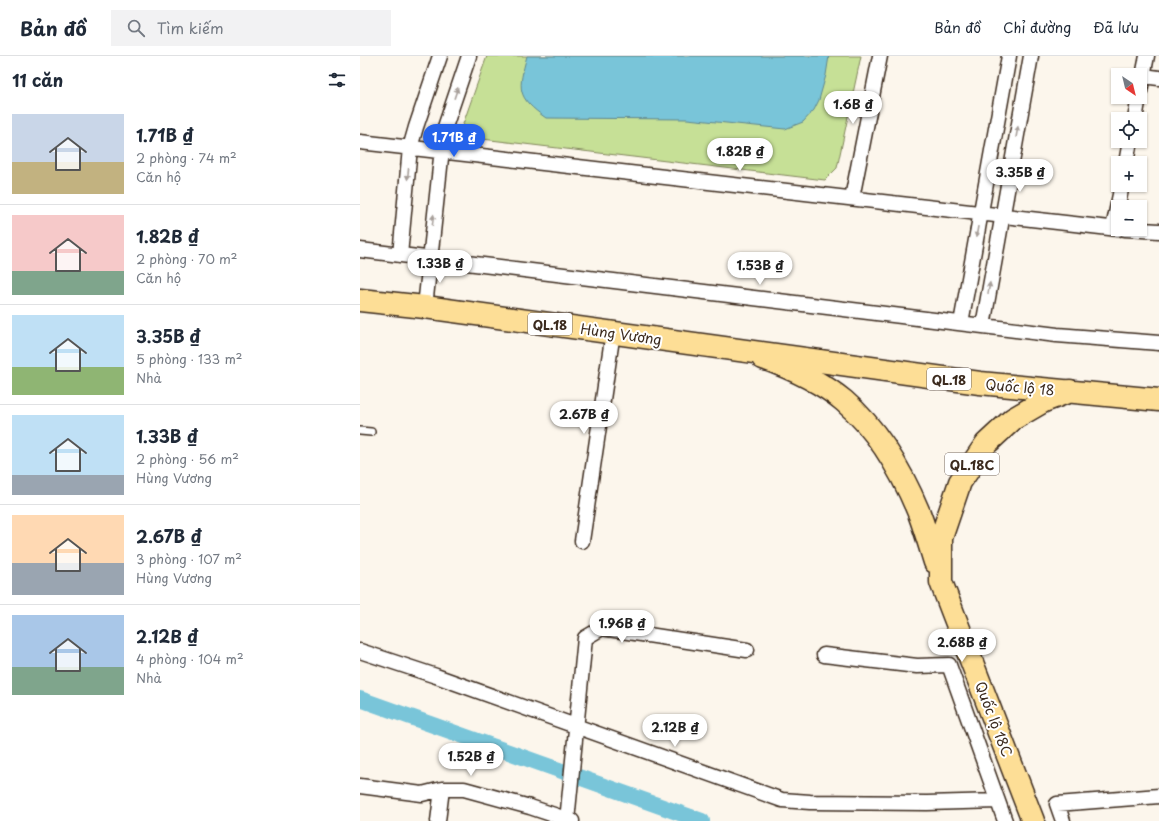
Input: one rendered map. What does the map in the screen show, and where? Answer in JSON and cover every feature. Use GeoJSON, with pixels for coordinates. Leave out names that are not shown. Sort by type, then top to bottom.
{"type":"FeatureCollection","features":[{"type":"Feature","properties":{"kind":"main road","name":"Hùng Vương"},"geometry":{"type":"LineString","coordinates":[[360,300],[425,307],[740,350]]}},
{"type":"Feature","properties":{"kind":"main road","name":"Quốc lộ 18"},"geometry":{"type":"LineString","coordinates":[[740,350],[980,383],[1159,400]]}},
{"type":"Feature","properties":{"kind":"main road"},"geometry":{"type":"LineString","coordinates":[[740,350],[790,368],[821,385],[844,400],[867,424],[903,477],[919,514],[941,582]]}},
{"type":"Feature","properties":{"kind":"main road","name":"Quốc lộ 18C"},"geometry":{"type":"LineString","coordinates":[[1034,821],[941,582],[941,538],[960,482],[986,444],[1012,418],[1044,401],[1070,391]]}},
{"type":"Feature","properties":{"kind":"street"},"geometry":{"type":"LineString","coordinates":[[400,255],[410,148],[440,56]]}},
{"type":"Feature","properties":{"kind":"street"},"geometry":{"type":"LineString","coordinates":[[425,307],[444,130],[469,56]]}},
{"type":"Feature","properties":{"kind":"street"},"geometry":{"type":"LineString","coordinates":[[852,198],[880,56]]}},
{"type":"Feature","properties":{"kind":"street"},"geometry":{"type":"LineString","coordinates":[[961,324],[1009,56]]}},
{"type":"Feature","properties":{"kind":"street"},"geometry":{"type":"LineString","coordinates":[[983,326],[1031,56]]}},
{"type":"Feature","properties":{"kind":"street"},"geometry":{"type":"LineString","coordinates":[[1145,68],[1147,56]]}},
{"type":"Feature","properties":{"kind":"street"},"geometry":{"type":"LineString","coordinates":[[1147,76],[1159,78]]}},
{"type":"Feature","properties":{"kind":"street"},"geometry":{"type":"LineString","coordinates":[[360,142],[1111,228]]}},
{"type":"Feature","properties":{"kind":"street"},"geometry":{"type":"LineString","coordinates":[[1147,230],[1159,231]]}},
{"type":"Feature","properties":{"kind":"street"},"geometry":{"type":"LineString","coordinates":[[360,250],[961,324],[1057,335],[1159,343]]}},
{"type":"Feature","properties":{"kind":"street"},"geometry":{"type":"LineString","coordinates":[[582,541],[612,332]]}},
{"type":"Feature","properties":{"kind":"street"},"geometry":{"type":"LineString","coordinates":[[360,786],[422,794],[442,789],[464,789],[530,807],[569,820],[568,802],[585,638],[602,628],[747,650]]}},
{"type":"Feature","properties":{"kind":"street"},"geometry":{"type":"LineString","coordinates":[[360,651],[436,676],[782,800],[810,802],[927,803],[1002,811],[949,665],[917,666],[824,655]]}},
{"type":"Feature","properties":{"kind":"street"},"geometry":{"type":"LineString","coordinates":[[438,821],[442,789]]}},
{"type":"Feature","properties":{"kind":"street"},"geometry":{"type":"LineString","coordinates":[[1061,815],[1057,804],[1159,796]]}},
{"type":"Feature","properties":{"kind":"lane"},"geometry":{"type":"LineString","coordinates":[[360,431],[371,432]]}},
{"type":"Feature","properties":{"kind":"green space"},"geometry":{"type":"Polygon","coordinates":[[[487,56],[861,56],[837,168],[825,180],[474,138],[463,124],[487,56]]]}},
{"type":"Feature","properties":{"kind":"water"},"geometry":{"type":"Polygon","coordinates":[[[527,56],[829,56],[826,75],[819,100],[814,110],[803,122],[785,129],[687,119],[546,118],[529,104],[524,98],[522,92],[522,77],[527,56]]]}},
{"type":"Feature","properties":{"kind":"waterway"},"geometry":{"type":"LineString","coordinates":[[360,699],[702,821]]}}]}
